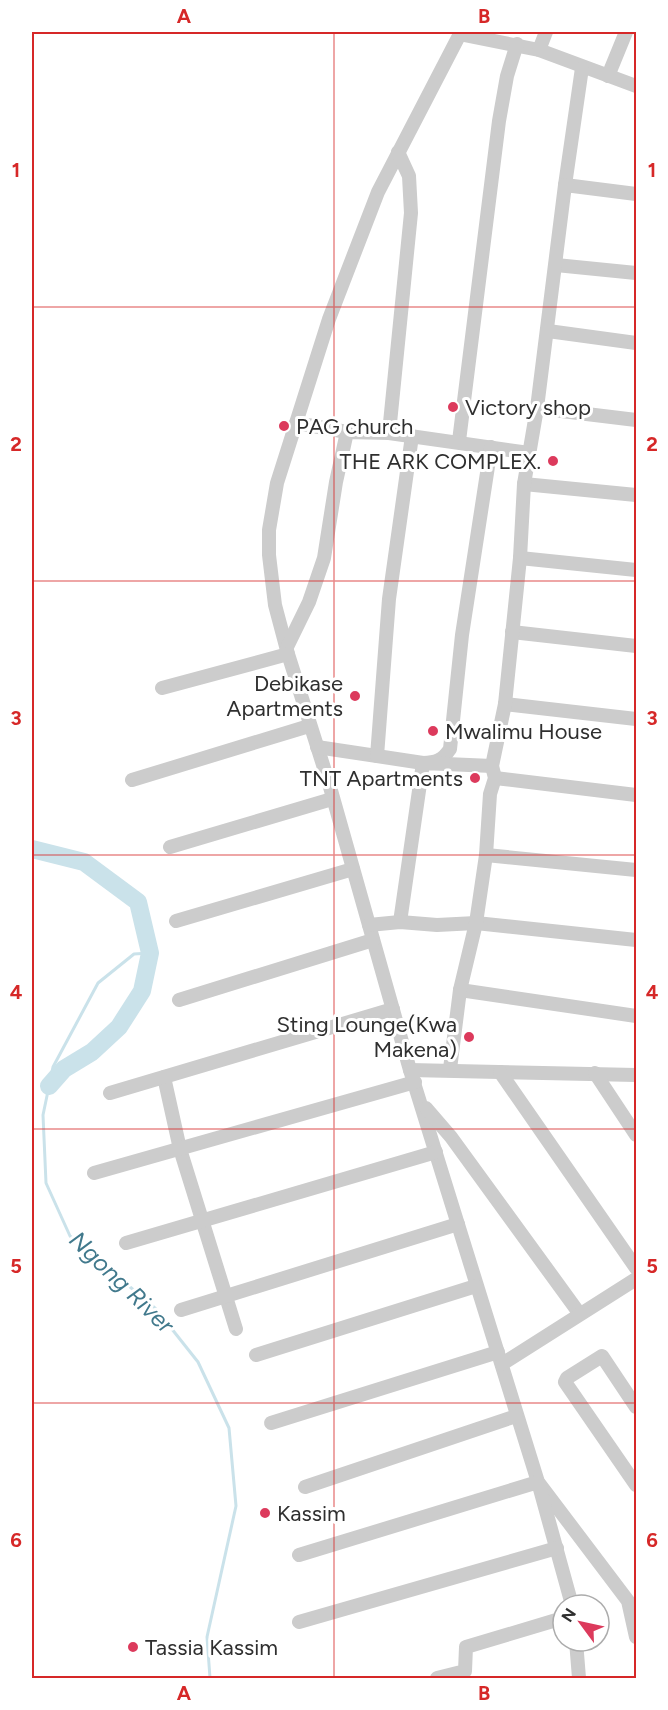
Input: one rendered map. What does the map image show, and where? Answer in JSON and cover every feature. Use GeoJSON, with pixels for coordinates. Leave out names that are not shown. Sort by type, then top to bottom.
{"type":"FeatureCollection","features":[{"type":"Feature","properties":{"kind":"street"},"geometry":{"type":"LineString","coordinates":[[539,50],[546,32]]}},
{"type":"Feature","properties":{"kind":"street"},"geometry":{"type":"LineString","coordinates":[[569,1593],[538,1482],[476,1286],[424,1106],[412,1076],[353,869],[309,726],[275,605],[269,530],[278,483],[296,423],[353,257],[378,192],[460,33],[539,50],[582,68],[636,86]]}},
{"type":"Feature","properties":{"kind":"street"},"geometry":{"type":"LineString","coordinates":[[608,76],[629,34]]}},
{"type":"Feature","properties":{"kind":"street"},"geometry":{"type":"LineString","coordinates":[[459,441],[499,120],[507,76],[517,44]]}},
{"type":"Feature","properties":{"kind":"street"},"geometry":{"type":"LineString","coordinates":[[450,1069],[460,990],[476,923],[486,855],[490,794],[505,704],[520,558],[524,484],[548,332],[565,185],[582,68]]}},
{"type":"Feature","properties":{"kind":"street"},"geometry":{"type":"LineString","coordinates":[[389,432],[411,213],[408,176],[398,152]]}},
{"type":"Feature","properties":{"kind":"street"},"geometry":{"type":"LineString","coordinates":[[565,185],[636,194]]}},
{"type":"Feature","properties":{"kind":"street"},"geometry":{"type":"LineString","coordinates":[[556,265],[636,273]]}},
{"type":"Feature","properties":{"kind":"street"},"geometry":{"type":"LineString","coordinates":[[548,332],[636,343]]}},
{"type":"Feature","properties":{"kind":"street"},"geometry":{"type":"LineString","coordinates":[[537,408],[636,420]]}},
{"type":"Feature","properties":{"kind":"street"},"geometry":{"type":"LineString","coordinates":[[296,423],[347,432],[389,432],[459,441],[529,453]]}},
{"type":"Feature","properties":{"kind":"street"},"geometry":{"type":"LineString","coordinates":[[162,688],[288,650],[309,602],[324,558],[336,482],[347,432]]}},
{"type":"Feature","properties":{"kind":"street"},"geometry":{"type":"LineString","coordinates":[[377,756],[389,599],[412,436]]}},
{"type":"Feature","properties":{"kind":"street"},"geometry":{"type":"LineString","coordinates":[[423,763],[440,760],[452,745],[462,635],[491,447]]}},
{"type":"Feature","properties":{"kind":"street"},"geometry":{"type":"LineString","coordinates":[[524,484],[636,495]]}},
{"type":"Feature","properties":{"kind":"street"},"geometry":{"type":"LineString","coordinates":[[520,558],[636,570]]}},
{"type":"Feature","properties":{"kind":"street"},"geometry":{"type":"LineString","coordinates":[[512,632],[636,646]]}},
{"type":"Feature","properties":{"kind":"street"},"geometry":{"type":"LineString","coordinates":[[505,704],[636,719]]}},
{"type":"Feature","properties":{"kind":"street"},"geometry":{"type":"LineString","coordinates":[[132,780],[309,726]]}},
{"type":"Feature","properties":{"kind":"street"},"geometry":{"type":"LineString","coordinates":[[316,747],[636,795]]}},
{"type":"Feature","properties":{"kind":"street"},"geometry":{"type":"LineString","coordinates":[[400,922],[423,763]]}},
{"type":"Feature","properties":{"kind":"street"},"geometry":{"type":"LineString","coordinates":[[170,847],[332,799]]}},
{"type":"Feature","properties":{"kind":"street"},"geometry":{"type":"LineString","coordinates":[[486,855],[636,870]]}},
{"type":"Feature","properties":{"kind":"street"},"geometry":{"type":"LineString","coordinates":[[176,921],[353,869]]}},
{"type":"Feature","properties":{"kind":"street"},"geometry":{"type":"LineString","coordinates":[[369,926],[400,922],[437,925],[476,923],[636,940]]}},
{"type":"Feature","properties":{"kind":"street"},"geometry":{"type":"LineString","coordinates":[[178,1000],[373,940]]}},
{"type":"Feature","properties":{"kind":"street"},"geometry":{"type":"LineString","coordinates":[[460,990],[636,1016]]}},
{"type":"Feature","properties":{"kind":"street"},"geometry":{"type":"LineString","coordinates":[[110,1094],[393,1009]]}},
{"type":"Feature","properties":{"kind":"street"},"geometry":{"type":"LineString","coordinates":[[94,1173],[180,1149],[412,1076],[450,1069],[636,1075]]}},
{"type":"Feature","properties":{"kind":"street"},"geometry":{"type":"LineString","coordinates":[[271,1422],[500,1358],[636,1277],[500,1072]]}},
{"type":"Feature","properties":{"kind":"street"},"geometry":{"type":"LineString","coordinates":[[595,1073],[636,1135]]}},
{"type":"Feature","properties":{"kind":"street"},"geometry":{"type":"LineString","coordinates":[[164,1077],[180,1149],[236,1329]]}},
{"type":"Feature","properties":{"kind":"street"},"geometry":{"type":"LineString","coordinates":[[424,1106],[452,1137],[579,1313]]}},
{"type":"Feature","properties":{"kind":"street"},"geometry":{"type":"LineString","coordinates":[[126,1243],[436,1152]]}},
{"type":"Feature","properties":{"kind":"street"},"geometry":{"type":"LineString","coordinates":[[181,1310],[458,1224]]}},
{"type":"Feature","properties":{"kind":"street"},"geometry":{"type":"LineString","coordinates":[[256,1355],[476,1286]]}},
{"type":"Feature","properties":{"kind":"street"},"geometry":{"type":"LineString","coordinates":[[636,1407],[602,1356],[567,1378],[565,1382],[636,1485]]}},
{"type":"Feature","properties":{"kind":"street"},"geometry":{"type":"LineString","coordinates":[[304,1487],[516,1416]]}},
{"type":"Feature","properties":{"kind":"street"},"geometry":{"type":"LineString","coordinates":[[298,1555],[538,1482]]}},
{"type":"Feature","properties":{"kind":"street"},"geometry":{"type":"LineString","coordinates":[[538,1482],[632,1601],[636,1638]]}},
{"type":"Feature","properties":{"kind":"street"},"geometry":{"type":"LineString","coordinates":[[299,1622],[557,1548]]}},
{"type":"Feature","properties":{"kind":"street"},"geometry":{"type":"LineString","coordinates":[[437,1678],[465,1671],[466,1647],[551,1622]]}},
{"type":"Feature","properties":{"kind":"street"},"geometry":{"type":"LineString","coordinates":[[577,1653],[579,1678]]}},
{"type":"Feature","properties":{"kind":"waterway","name":"Ngong River"},"geometry":{"type":"LineString","coordinates":[[32,849],[84,862],[138,902],[150,953],[142,991],[119,1027],[92,1052],[64,1069],[49,1086]]}},
{"type":"Feature","properties":{"kind":"waterway","name":"Ngong River"},"geometry":{"type":"LineString","coordinates":[[150,953],[134,954],[98,983],[53,1067],[43,1115],[46,1183],[70,1236],[156,1309],[198,1362],[229,1428],[236,1506],[207,1637],[210,1678]]}},
{"type":"Feature","properties":{"kind":"place","name":"Victory shop"},"geometry":{"type":"Point","coordinates":[453,407]}},
{"type":"Feature","properties":{"kind":"place","name":"PAG church"},"geometry":{"type":"Point","coordinates":[284,426]}},
{"type":"Feature","properties":{"kind":"place","name":"THE ARK COMPLEX."},"geometry":{"type":"Point","coordinates":[553,461]}},
{"type":"Feature","properties":{"kind":"place","name":"Debikase Apartments"},"geometry":{"type":"Point","coordinates":[355,696]}},
{"type":"Feature","properties":{"kind":"place","name":"Mwalimu House"},"geometry":{"type":"Point","coordinates":[433,731]}},
{"type":"Feature","properties":{"kind":"place","name":"TNT Apartments"},"geometry":{"type":"Point","coordinates":[475,778]}},
{"type":"Feature","properties":{"kind":"place","name":"Sting Lounge(Kwa Makena)"},"geometry":{"type":"Point","coordinates":[469,1037]}},
{"type":"Feature","properties":{"kind":"place","name":"Kassim"},"geometry":{"type":"Point","coordinates":[265,1513]}},
{"type":"Feature","properties":{"kind":"place","name":"Tassia Kassim"},"geometry":{"type":"Point","coordinates":[133,1647]}}]}
